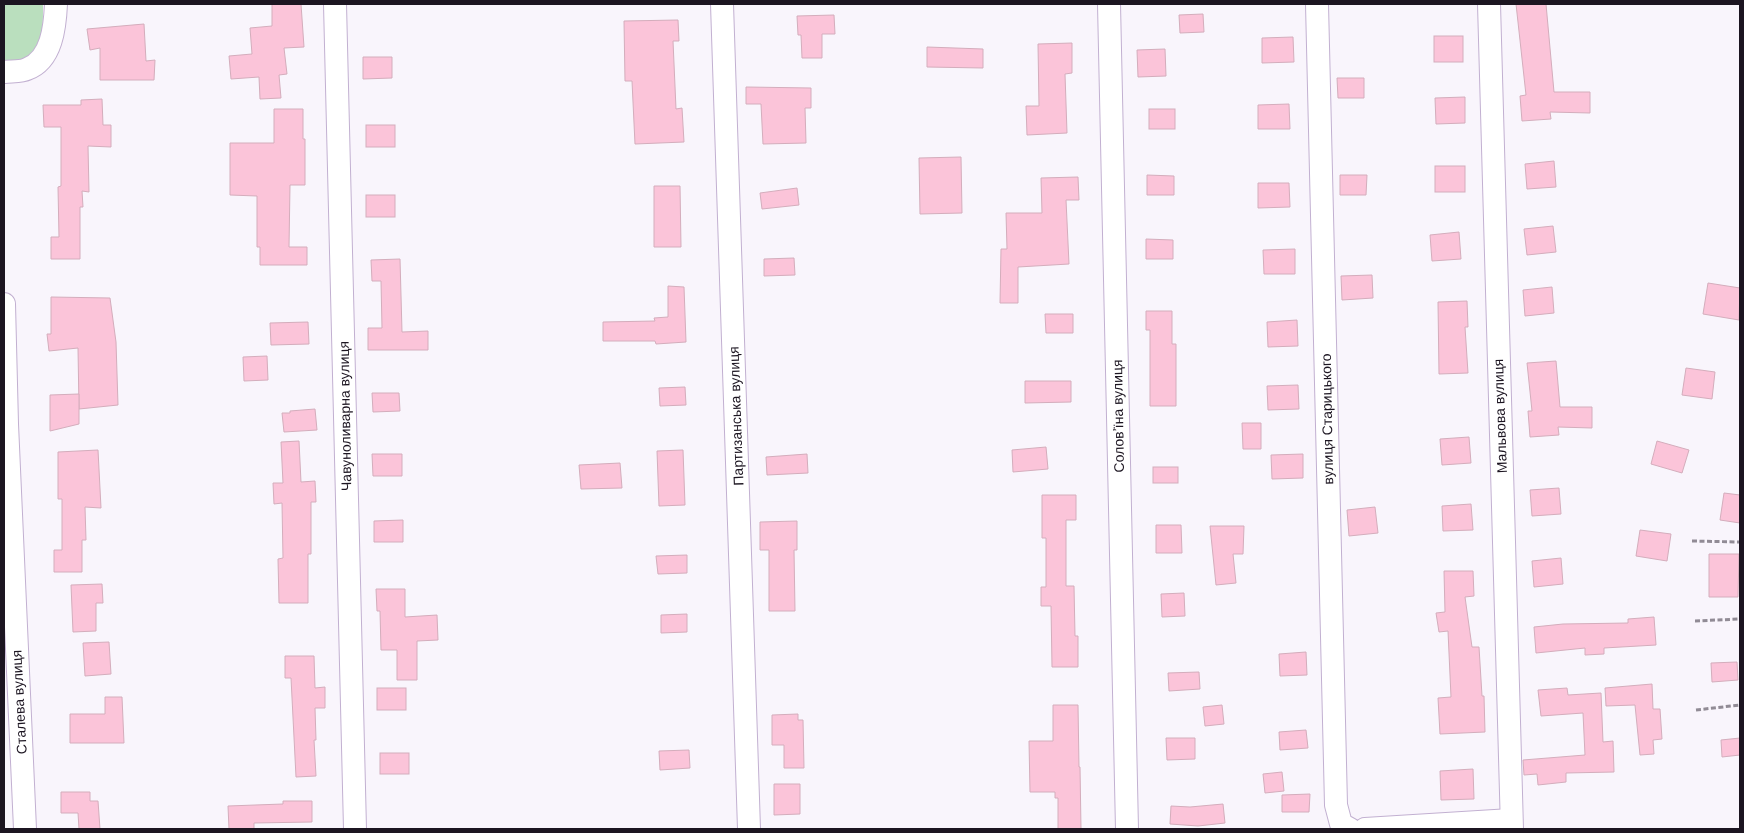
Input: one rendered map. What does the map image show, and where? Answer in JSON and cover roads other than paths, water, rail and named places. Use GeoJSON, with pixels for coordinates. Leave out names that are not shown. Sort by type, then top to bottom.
{"type":"FeatureCollection","features":[{"type":"Feature","properties":{"kind":"street"},"geometry":{"type":"LineString","coordinates":[[4,72],[27,70],[38,62],[50,45],[55,24],[56,4]]}},
{"type":"Feature","properties":{"kind":"street","name":"Чавуноливарна вулиця"},"geometry":{"type":"LineString","coordinates":[[335,4],[355,829]]}},
{"type":"Feature","properties":{"kind":"street","name":"Партизанська вулиця"},"geometry":{"type":"LineString","coordinates":[[722,4],[749,829]]}},
{"type":"Feature","properties":{"kind":"street","name":"Соловʼїна вулиця"},"geometry":{"type":"LineString","coordinates":[[1109,4],[1127,829]]}},
{"type":"Feature","properties":{"kind":"street","name":"вулиця Старицького"},"geometry":{"type":"LineString","coordinates":[[1317,4],[1336,805],[1341,824],[1350,829]]}},
{"type":"Feature","properties":{"kind":"street","name":"Мальвова вулиця"},"geometry":{"type":"LineString","coordinates":[[1488,4],[1512,824]]}},
{"type":"Feature","properties":{"kind":"street","name":"Сталева вулиця"},"geometry":{"type":"LineString","coordinates":[[4,304],[7,434],[24,829]]}},
{"type":"Feature","properties":{"kind":"street"},"geometry":{"type":"LineString","coordinates":[[1365,829],[1512,824]]}}]}
